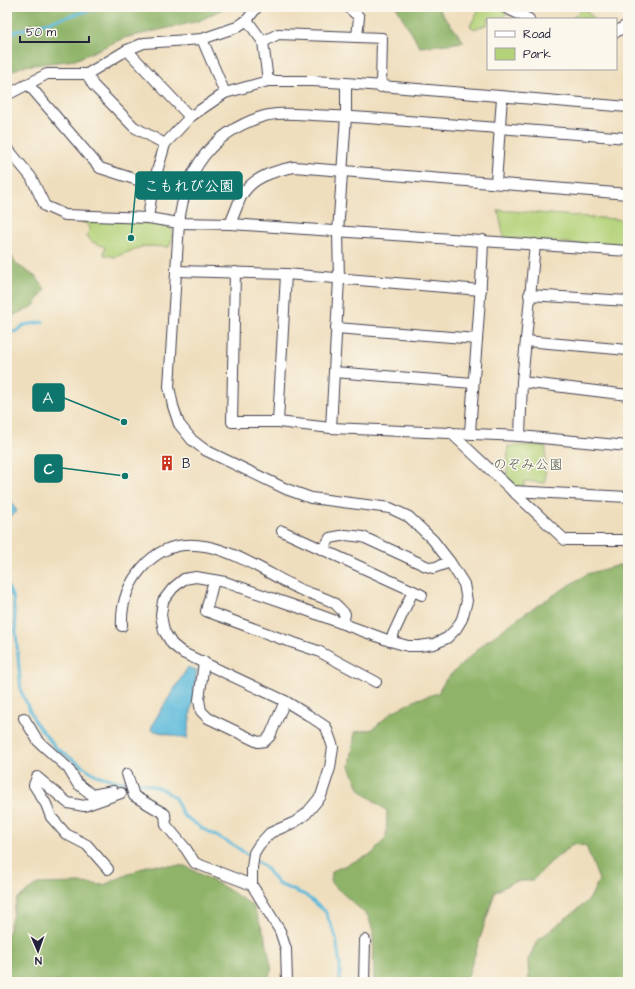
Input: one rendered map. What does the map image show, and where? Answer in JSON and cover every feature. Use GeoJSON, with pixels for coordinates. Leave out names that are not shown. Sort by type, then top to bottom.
{"type":"FeatureCollection","features":[{"type":"Feature","properties":{"kind":"street"},"geometry":{"type":"LineString","coordinates":[[7,95],[47,74],[87,74],[127,50],[144,43],[202,39],[237,27],[247,20],[257,7]]}},
{"type":"Feature","properties":{"kind":"street"},"geometry":{"type":"LineString","coordinates":[[348,7],[360,17],[357,37]]}},
{"type":"Feature","properties":{"kind":"street"},"geometry":{"type":"LineString","coordinates":[[504,7],[527,18]]}},
{"type":"Feature","properties":{"kind":"street"},"geometry":{"type":"LineString","coordinates":[[247,20],[263,42],[268,81]]}},
{"type":"Feature","properties":{"kind":"street"},"geometry":{"type":"LineString","coordinates":[[617,31],[628,24]]}},
{"type":"Feature","properties":{"kind":"street"},"geometry":{"type":"LineString","coordinates":[[263,42],[278,34],[382,38],[381,87]]}},
{"type":"Feature","properties":{"kind":"street"},"geometry":{"type":"LineString","coordinates":[[202,39],[225,93]]}},
{"type":"Feature","properties":{"kind":"street"},"geometry":{"type":"LineString","coordinates":[[127,50],[190,117]]}},
{"type":"Feature","properties":{"kind":"street"},"geometry":{"type":"LineString","coordinates":[[87,74],[93,85],[134,127],[165,144]]}},
{"type":"Feature","properties":{"kind":"street"},"geometry":{"type":"LineString","coordinates":[[148,218],[153,185],[165,144],[190,117],[225,93],[268,81],[346,83],[628,107]]}},
{"type":"Feature","properties":{"kind":"street"},"geometry":{"type":"LineString","coordinates":[[331,428],[340,279],[338,232],[346,116],[346,83]]}},
{"type":"Feature","properties":{"kind":"street"},"geometry":{"type":"LineString","coordinates":[[28,84],[100,168],[153,185]]}},
{"type":"Feature","properties":{"kind":"street"},"geometry":{"type":"LineString","coordinates":[[496,183],[502,97]]}},
{"type":"Feature","properties":{"kind":"street"},"geometry":{"type":"LineString","coordinates":[[287,982],[286,949],[280,931],[252,885],[252,865],[254,853],[259,844],[270,833],[295,822],[306,814],[321,796],[330,768],[333,747],[326,727],[308,714],[285,701],[183,653],[172,644],[164,631],[161,614],[163,601],[173,588],[184,579],[196,577],[214,580],[240,587],[390,641],[408,646],[420,646],[434,644],[447,638],[456,629],[462,619],[467,601],[464,584],[450,562],[433,540],[409,517],[390,508],[311,498],[286,489],[205,450],[192,440],[179,424],[169,387],[179,222],[181,205],[185,191],[197,164],[211,146],[236,128],[261,117],[277,114],[346,116],[628,138]]}},
{"type":"Feature","properties":{"kind":"street"},"geometry":{"type":"LineString","coordinates":[[7,148],[31,177],[44,206],[65,215],[148,218],[179,222],[483,240],[628,251]]}},
{"type":"Feature","properties":{"kind":"street"},"geometry":{"type":"LineString","coordinates":[[230,224],[241,196],[256,179],[278,170],[294,167],[628,194]]}},
{"type":"Feature","properties":{"kind":"street"},"geometry":{"type":"LineString","coordinates":[[470,434],[481,290],[483,240]]}},
{"type":"Feature","properties":{"kind":"street"},"geometry":{"type":"LineString","coordinates":[[520,436],[522,382],[536,244]]}},
{"type":"Feature","properties":{"kind":"street"},"geometry":{"type":"LineString","coordinates":[[176,271],[286,274],[481,290]]}},
{"type":"Feature","properties":{"kind":"street"},"geometry":{"type":"LineString","coordinates":[[235,272],[232,422],[278,422],[331,428],[520,436],[628,446]]}},
{"type":"Feature","properties":{"kind":"street"},"geometry":{"type":"LineString","coordinates":[[278,422],[286,274]]}},
{"type":"Feature","properties":{"kind":"street"},"geometry":{"type":"LineString","coordinates":[[530,295],[628,301]]}},
{"type":"Feature","properties":{"kind":"street"},"geometry":{"type":"LineString","coordinates":[[336,328],[477,339]]}},
{"type":"Feature","properties":{"kind":"street"},"geometry":{"type":"LineString","coordinates":[[526,342],[628,350]]}},
{"type":"Feature","properties":{"kind":"street"},"geometry":{"type":"LineString","coordinates":[[334,372],[473,383]]}},
{"type":"Feature","properties":{"kind":"street"},"geometry":{"type":"LineString","coordinates":[[522,382],[628,395]]}},
{"type":"Feature","properties":{"kind":"street"},"geometry":{"type":"LineString","coordinates":[[450,432],[565,540],[628,540]]}},
{"type":"Feature","properties":{"kind":"street"},"geometry":{"type":"LineString","coordinates":[[512,491],[628,497]]}},
{"type":"Feature","properties":{"kind":"street"},"geometry":{"type":"LineString","coordinates":[[282,531],[418,593],[390,641]]}},
{"type":"Feature","properties":{"kind":"street"},"geometry":{"type":"LineString","coordinates":[[323,550],[330,538],[346,535],[363,537],[433,568],[450,562]]}},
{"type":"Feature","properties":{"kind":"street"},"geometry":{"type":"LineString","coordinates":[[122,626],[123,602],[134,577],[145,564],[162,551],[192,544],[211,546],[229,552],[254,564],[296,588],[334,603],[345,614],[343,624]]}},
{"type":"Feature","properties":{"kind":"street"},"geometry":{"type":"LineString","coordinates":[[214,580],[206,611],[318,651],[376,682]]}},
{"type":"Feature","properties":{"kind":"street"},"geometry":{"type":"LineString","coordinates":[[204,662],[200,700],[201,712],[208,718],[258,742],[265,741],[270,736],[285,701]]}},
{"type":"Feature","properties":{"kind":"street"},"geometry":{"type":"LineString","coordinates":[[24,718],[38,741],[68,768],[77,783],[92,795],[111,791],[121,793]]}},
{"type":"Feature","properties":{"kind":"street"},"geometry":{"type":"LineString","coordinates":[[128,775],[132,792]]}},
{"type":"Feature","properties":{"kind":"street"},"geometry":{"type":"LineString","coordinates":[[108,869],[87,846],[66,834],[51,817],[46,804],[34,785],[37,776],[68,802],[84,806],[121,793],[132,792],[165,814],[166,825],[186,849],[194,863],[252,885]]}},
{"type":"Feature","properties":{"kind":"street"},"geometry":{"type":"LineString","coordinates":[[364,982],[365,940]]}},
{"type":"Feature","properties":{"kind":"green space"},"geometry":{"type":"Polygon","coordinates":[[[7,7],[226,7],[199,21],[124,38],[75,60],[24,66],[7,73],[7,7]]]}},
{"type":"Feature","properties":{"kind":"green space"},"geometry":{"type":"Polygon","coordinates":[[[396,7],[437,7],[464,42],[420,47],[396,7]]]}},
{"type":"Feature","properties":{"kind":"green space"},"geometry":{"type":"Polygon","coordinates":[[[480,7],[500,7],[507,14],[501,18],[487,18],[487,24],[475,29],[470,26],[480,7]]]}},
{"type":"Feature","properties":{"kind":"green space"},"geometry":{"type":"Polygon","coordinates":[[[585,7],[586,11],[594,18],[572,18],[585,7]]]}},
{"type":"Feature","properties":{"kind":"green space"},"geometry":{"type":"Polygon","coordinates":[[[498,210],[628,220],[628,248],[504,238],[498,210]]]}},
{"type":"Feature","properties":{"kind":"green space"},"geometry":{"type":"Polygon","coordinates":[[[83,220],[156,223],[171,226],[172,239],[169,247],[144,246],[115,257],[104,255],[105,247],[92,242],[87,236],[90,227],[82,222],[83,220]]]}},
{"type":"Feature","properties":{"kind":"green space"},"geometry":{"type":"Polygon","coordinates":[[[7,247],[16,264],[36,277],[45,289],[34,306],[7,318],[7,247]]]}},
{"type":"Feature","properties":{"kind":"green space","name":"のぞみ公園"},"geometry":{"type":"Polygon","coordinates":[[[536,445],[546,447],[545,483],[524,481],[524,486],[515,487],[505,480],[507,473],[508,446],[536,445]]]}},
{"type":"Feature","properties":{"kind":"green space"},"geometry":{"type":"Polygon","coordinates":[[[619,565],[628,565],[628,982],[529,982],[528,960],[537,941],[589,900],[599,880],[586,846],[573,844],[551,862],[533,880],[513,882],[495,892],[466,982],[376,982],[374,979],[373,931],[368,916],[331,883],[332,871],[372,854],[386,838],[387,811],[360,790],[350,766],[355,732],[373,729],[392,712],[418,699],[438,693],[446,679],[486,642],[524,614],[587,574],[619,565]]]}},
{"type":"Feature","properties":{"kind":"green space"},"geometry":{"type":"Polygon","coordinates":[[[149,865],[185,866],[226,888],[253,906],[265,936],[272,971],[267,982],[7,982],[7,936],[17,899],[38,884],[81,883],[104,885],[149,865]]]}},
{"type":"Feature","properties":{"kind":"water"},"geometry":{"type":"Polygon","coordinates":[[[7,492],[17,512],[7,518],[7,492]]]}},
{"type":"Feature","properties":{"kind":"water"},"geometry":{"type":"Polygon","coordinates":[[[188,667],[197,670],[187,739],[151,730],[153,723],[188,667]]]}},
{"type":"Feature","properties":{"kind":"waterway"},"geometry":{"type":"LineString","coordinates":[[7,34],[101,7]]}},
{"type":"Feature","properties":{"kind":"waterway"},"geometry":{"type":"LineString","coordinates":[[7,333],[17,331],[24,325],[43,322]]}},
{"type":"Feature","properties":{"kind":"waterway"},"geometry":{"type":"LineString","coordinates":[[7,585],[13,598],[21,691],[35,722],[56,748],[96,775],[117,781],[143,783],[164,790],[175,798],[183,815],[203,829],[235,846],[264,866],[278,884],[305,895],[325,911],[336,937],[340,966],[340,982]]}},
{"type":"Feature","properties":{"kind":"place","name":"こもれび公園"},"geometry":{"type":"Point","coordinates":[131,238]}},
{"type":"Feature","properties":{"kind":"place","name":"Ａ"},"geometry":{"type":"Point","coordinates":[124,422]}},
{"type":"Feature","properties":{"kind":"place","name":"Ｂ"},"geometry":{"type":"Point","coordinates":[167,463]}},
{"type":"Feature","properties":{"kind":"place","name":"C"},"geometry":{"type":"Point","coordinates":[125,476]}}]}
